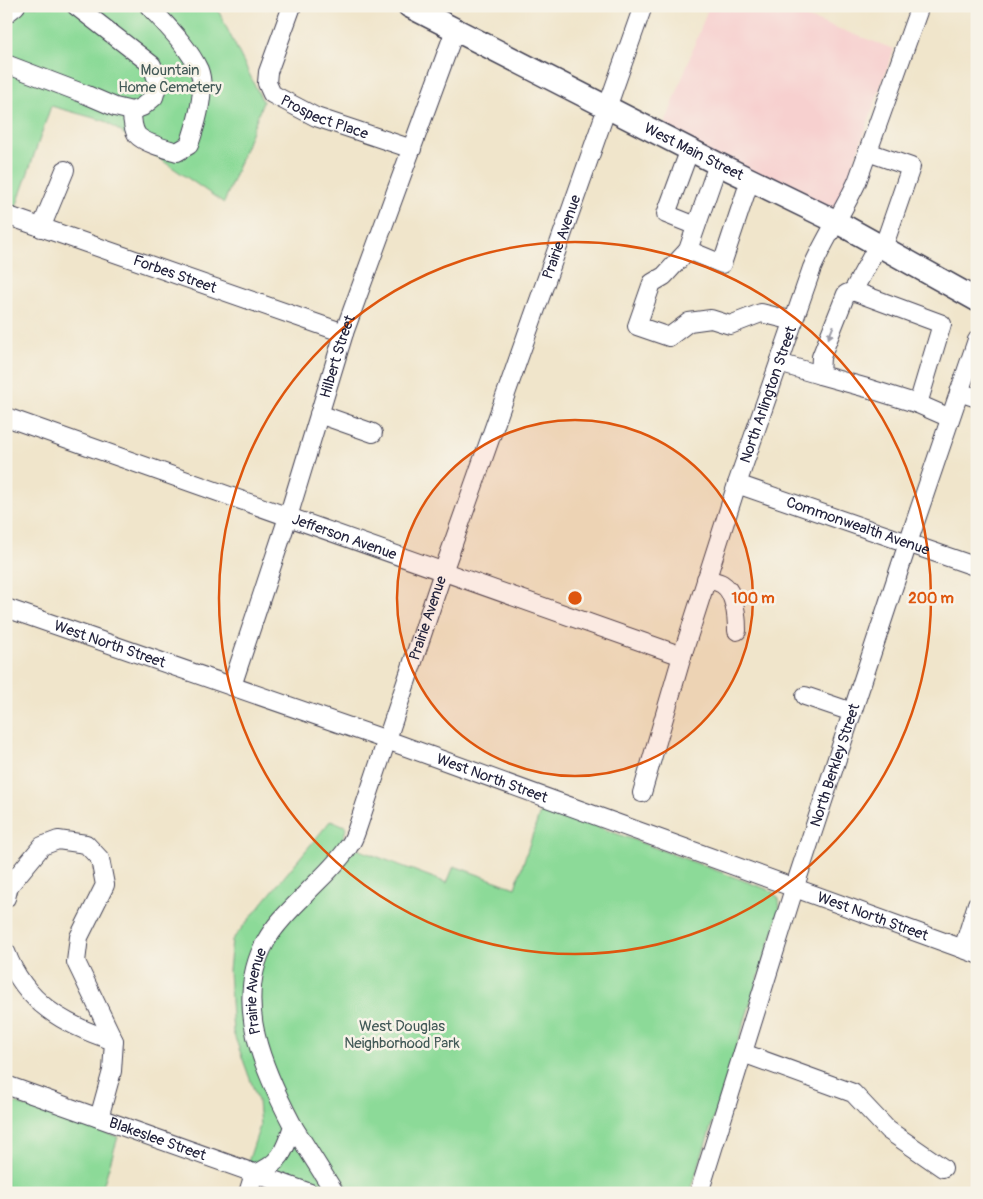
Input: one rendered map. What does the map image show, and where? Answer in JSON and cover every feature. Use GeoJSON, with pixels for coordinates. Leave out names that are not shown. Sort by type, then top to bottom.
{"type":"FeatureCollection","features":[{"type":"Feature","properties":{"kind":"main road","name":"West Main Street"},"geometry":{"type":"LineString","coordinates":[[409,6],[718,164],[837,222],[977,300]]}},
{"type":"Feature","properties":{"kind":"street"},"geometry":{"type":"LineString","coordinates":[[6,14],[16,6]]}},
{"type":"Feature","properties":{"kind":"street"},"geometry":{"type":"LineString","coordinates":[[6,64],[115,107],[132,111],[142,107],[154,97],[158,82],[152,65],[76,6]]}},
{"type":"Feature","properties":{"kind":"street"},"geometry":{"type":"LineString","coordinates":[[132,111],[132,121],[137,134],[155,145],[177,152],[189,146],[196,126],[201,94],[199,71],[188,51],[149,6]]}},
{"type":"Feature","properties":{"kind":"street","name":"Prospect Place"},"geometry":{"type":"LineString","coordinates":[[292,6],[268,72],[267,83],[272,94],[280,100],[316,116],[412,149]]}},
{"type":"Feature","properties":{"kind":"street","name":"Prairie Avenue"},"geometry":{"type":"LineString","coordinates":[[335,1193],[284,1109],[258,1047],[252,1023],[252,981],[266,942],[278,925],[350,846],[357,829],[442,572],[643,6]]}},
{"type":"Feature","properties":{"kind":"street","name":"North Arlington Street"},"geometry":{"type":"LineString","coordinates":[[642,793],[682,656],[737,484],[812,268],[857,182],[920,6]]}},
{"type":"Feature","properties":{"kind":"street","name":"Hilbert Street"},"geometry":{"type":"LineString","coordinates":[[232,686],[288,517],[344,333],[455,30]]}},
{"type":"Feature","properties":{"kind":"street"},"geometry":{"type":"LineString","coordinates":[[690,149],[666,214],[696,226]]}},
{"type":"Feature","properties":{"kind":"street"},"geometry":{"type":"LineString","coordinates":[[820,375],[821,357],[846,294],[853,291],[880,246],[911,167],[868,152]]}},
{"type":"Feature","properties":{"kind":"street"},"geometry":{"type":"LineString","coordinates":[[718,164],[688,250],[664,276],[652,282],[637,326],[669,337],[689,322],[712,319],[730,325],[761,313],[794,321]]}},
{"type":"Feature","properties":{"kind":"street"},"geometry":{"type":"LineString","coordinates":[[41,228],[65,170]]}},
{"type":"Feature","properties":{"kind":"street"},"geometry":{"type":"LineString","coordinates":[[688,250],[722,264],[750,180]]}},
{"type":"Feature","properties":{"kind":"street","name":"Forbes Street"},"geometry":{"type":"LineString","coordinates":[[6,216],[344,333]]}},
{"type":"Feature","properties":{"kind":"street"},"geometry":{"type":"LineString","coordinates":[[853,291],[942,324],[918,404]]}},
{"type":"Feature","properties":{"kind":"street","name":"North Berkley Street"},"geometry":{"type":"LineString","coordinates":[[699,1193],[794,889],[977,340]]}},
{"type":"Feature","properties":{"kind":"street"},"geometry":{"type":"LineString","coordinates":[[779,363],[918,404],[950,418]]}},
{"type":"Feature","properties":{"kind":"street"},"geometry":{"type":"LineString","coordinates":[[959,392],[977,398]]}},
{"type":"Feature","properties":{"kind":"street"},"geometry":{"type":"LineString","coordinates":[[319,414],[373,433]]}},
{"type":"Feature","properties":{"kind":"street","name":"Jefferson Avenue"},"geometry":{"type":"LineString","coordinates":[[6,417],[682,656]]}},
{"type":"Feature","properties":{"kind":"street","name":"Commonwealth Avenue"},"geometry":{"type":"LineString","coordinates":[[737,484],[977,567]]}},
{"type":"Feature","properties":{"kind":"street"},"geometry":{"type":"LineString","coordinates":[[706,580],[723,584],[730,594],[738,631]]}},
{"type":"Feature","properties":{"kind":"street","name":"West North Street"},"geometry":{"type":"LineString","coordinates":[[6,608],[387,740],[794,889],[970,951]]}},
{"type":"Feature","properties":{"kind":"street"},"geometry":{"type":"LineString","coordinates":[[805,696],[852,712]]}},
{"type":"Feature","properties":{"kind":"street"},"geometry":{"type":"LineString","coordinates":[[6,898],[9,886],[42,846],[58,840],[86,844],[100,859],[105,885],[79,937],[76,962],[114,1041],[112,1071],[99,1118]]}},
{"type":"Feature","properties":{"kind":"street"},"geometry":{"type":"LineString","coordinates":[[970,951],[977,904]]}},
{"type":"Feature","properties":{"kind":"street"},"geometry":{"type":"LineString","coordinates":[[6,952],[12,968],[29,994],[57,1017],[90,1033],[114,1041]]}},
{"type":"Feature","properties":{"kind":"street"},"geometry":{"type":"LineString","coordinates":[[743,1053],[853,1093],[888,1130],[943,1168]]}},
{"type":"Feature","properties":{"kind":"street","name":"Blakeslee Street"},"geometry":{"type":"LineString","coordinates":[[6,1085],[310,1193]]}},
{"type":"Feature","properties":{"kind":"street"},"geometry":{"type":"LineString","coordinates":[[248,1193],[254,1174],[269,1168],[282,1154],[293,1126]]}},
{"type":"Feature","properties":{"kind":"shaded area"},"geometry":{"type":"Polygon","coordinates":[[[709,6],[776,6],[894,49],[833,221],[661,135],[709,6]]]}},
{"type":"Feature","properties":{"kind":"green space","name":"Mountain Home Cemetery"},"geometry":{"type":"Polygon","coordinates":[[[6,6],[216,6],[263,102],[224,203],[105,121],[51,106],[15,210],[6,207],[6,6]]]}},
{"type":"Feature","properties":{"kind":"green space","name":"West Douglas Neighborhood Park"},"geometry":{"type":"Polygon","coordinates":[[[542,806],[772,891],[779,899],[780,910],[690,1193],[332,1193],[248,1162],[260,1126],[258,1101],[233,1032],[229,971],[232,940],[331,820],[347,827],[341,843],[447,883],[454,866],[515,888],[542,806]]]}},
{"type":"Feature","properties":{"kind":"green space"},"geometry":{"type":"Polygon","coordinates":[[[6,1100],[118,1137],[101,1193],[6,1193],[6,1100]]]}}]}
